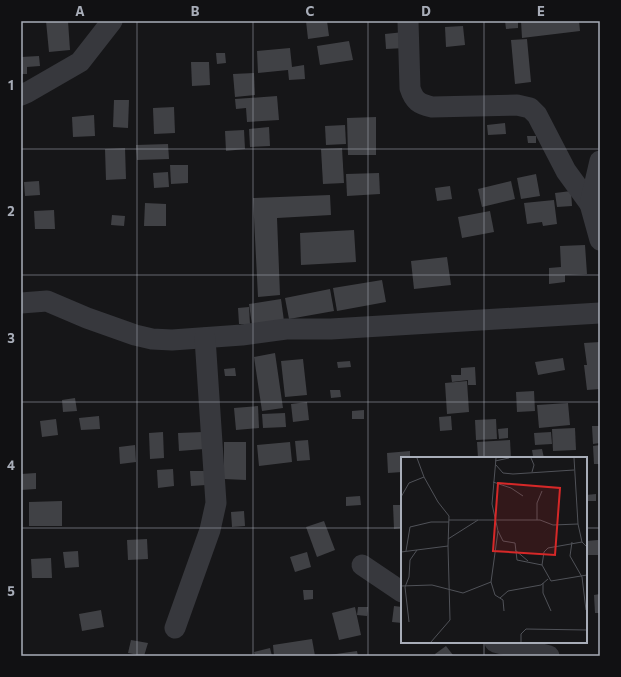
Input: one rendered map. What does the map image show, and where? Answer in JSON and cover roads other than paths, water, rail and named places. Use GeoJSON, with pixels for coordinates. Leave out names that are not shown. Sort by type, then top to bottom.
{"type":"FeatureCollection","features":[{"type":"Feature","properties":{"kind":"street"},"geometry":{"type":"LineString","coordinates":[[21,95],[80,62],[112,21]]}},
{"type":"Feature","properties":{"kind":"street"},"geometry":{"type":"LineString","coordinates":[[405,23],[410,88],[413,97],[419,104],[432,107],[517,105],[530,108],[537,115],[566,171],[590,204],[600,240]]}},
{"type":"Feature","properties":{"kind":"street"},"geometry":{"type":"LineString","coordinates":[[590,204],[600,161]]}},
{"type":"Feature","properties":{"kind":"street"},"geometry":{"type":"LineString","coordinates":[[21,303],[48,301],[87,318],[135,335],[152,339],[172,340],[242,335],[286,329],[331,329],[600,313]]}},
{"type":"Feature","properties":{"kind":"street"},"geometry":{"type":"LineString","coordinates":[[175,628],[210,530],[216,503],[205,338]]}},
{"type":"Feature","properties":{"kind":"street"},"geometry":{"type":"LineString","coordinates":[[362,565],[401,591]]}},
{"type":"Feature","properties":{"kind":"street"},"geometry":{"type":"LineString","coordinates":[[499,643],[549,656]]}}]}
